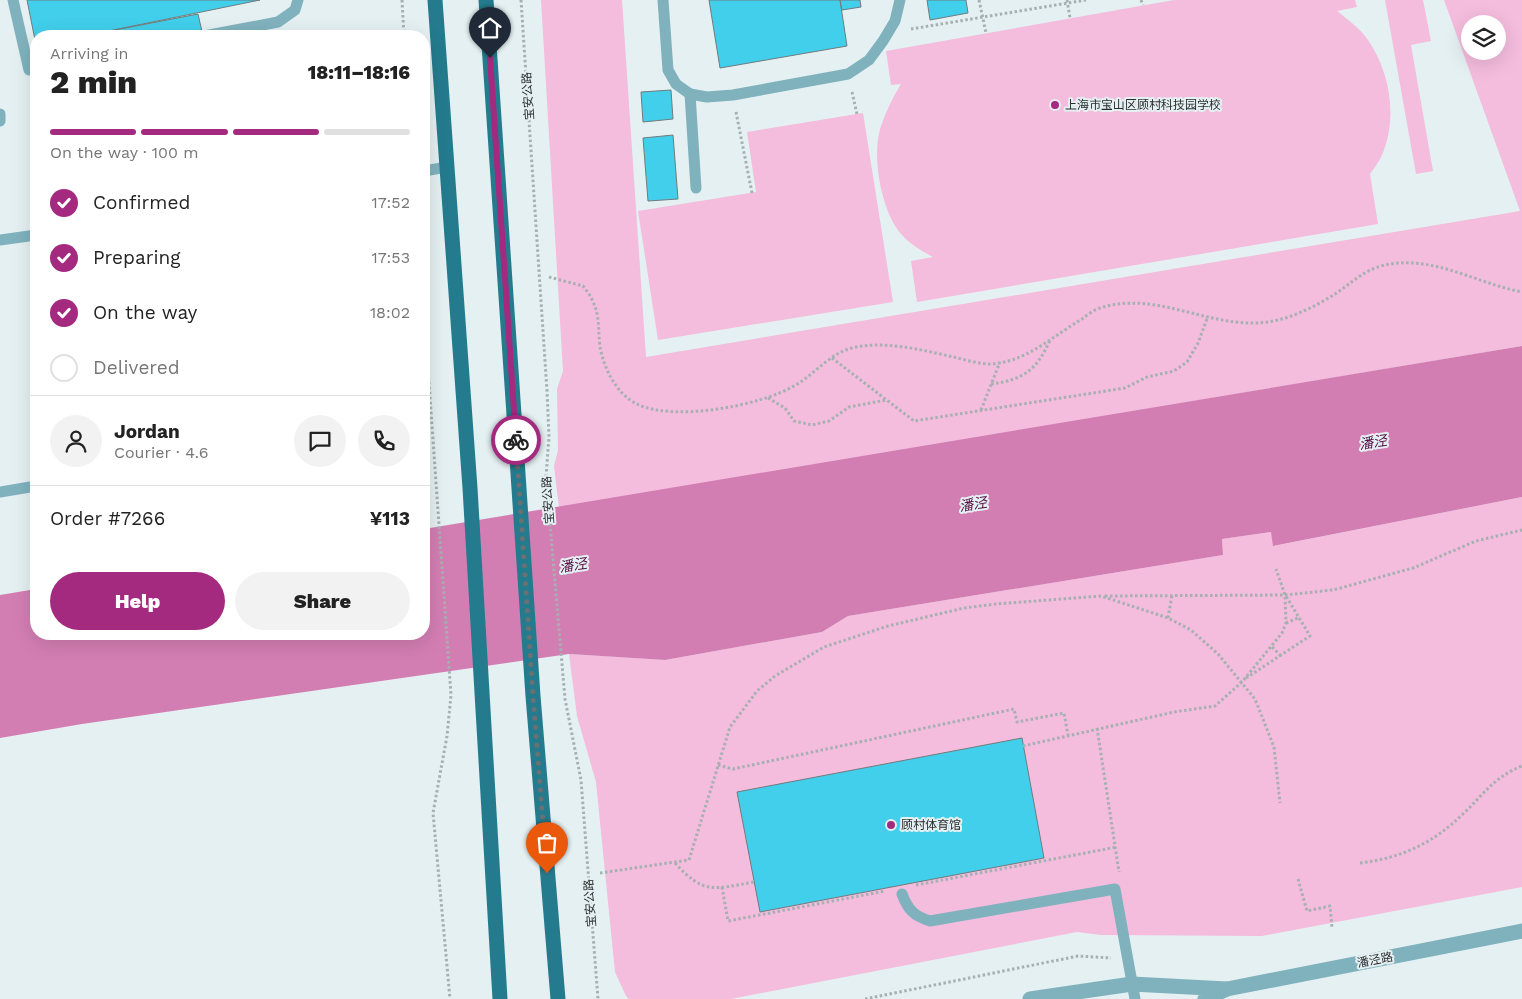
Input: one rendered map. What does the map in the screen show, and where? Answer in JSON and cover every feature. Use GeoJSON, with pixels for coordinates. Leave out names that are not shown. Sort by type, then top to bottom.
{"type":"FeatureCollection","features":[{"type":"Feature","properties":{"kind":"main road"},"geometry":{"type":"LineString","coordinates":[[436,0],[446,167],[470,488],[500,999]]}},
{"type":"Feature","properties":{"kind":"main road"},"geometry":{"type":"LineString","coordinates":[[486,0],[533,696],[558,999]]}},
{"type":"Feature","properties":{"kind":"street","name":"潘泾路"},"geometry":{"type":"LineString","coordinates":[[1204,999],[1522,930]]}},
{"type":"Feature","properties":{"kind":"street","name":"潘泾路"},"geometry":{"type":"LineString","coordinates":[[1030,999],[1132,984],[1229,994]]}},
{"type":"Feature","properties":{"kind":"lane"},"geometry":{"type":"LineString","coordinates":[[14,0],[28,70],[30,70]]}},
{"type":"Feature","properties":{"kind":"lane"},"geometry":{"type":"LineString","coordinates":[[236,30],[278,22],[294,10],[298,0]]}},
{"type":"Feature","properties":{"kind":"lane"},"geometry":{"type":"LineString","coordinates":[[663,0],[668,70],[676,84],[690,94],[707,97],[733,95],[848,74],[869,60],[888,33],[895,21],[900,0]]}},
{"type":"Feature","properties":{"kind":"lane"},"geometry":{"type":"LineString","coordinates":[[690,94],[696,188]]}},
{"type":"Feature","properties":{"kind":"lane"},"geometry":{"type":"LineString","coordinates":[[0,114],[0,121]]}},
{"type":"Feature","properties":{"kind":"lane"},"geometry":{"type":"LineString","coordinates":[[430,170],[446,167]]}},
{"type":"Feature","properties":{"kind":"lane"},"geometry":{"type":"LineString","coordinates":[[0,240],[30,235]]}},
{"type":"Feature","properties":{"kind":"lane"},"geometry":{"type":"LineString","coordinates":[[0,492],[30,487]]}},
{"type":"Feature","properties":{"kind":"lane"},"geometry":{"type":"LineString","coordinates":[[902,894],[907,906],[916,916],[930,921],[1116,889],[1135,999]]}},
{"type":"Feature","properties":{"kind":"path"},"geometry":{"type":"LineString","coordinates":[[402,0],[404,30]]}},
{"type":"Feature","properties":{"kind":"path","name":"宝安公路"},"geometry":{"type":"LineString","coordinates":[[521,0],[547,391],[549,438],[546,477],[565,699],[581,780],[598,999]]}},
{"type":"Feature","properties":{"kind":"path"},"geometry":{"type":"LineString","coordinates":[[979,0],[986,33]]}},
{"type":"Feature","properties":{"kind":"path"},"geometry":{"type":"LineString","coordinates":[[888,33],[1086,0]]}},
{"type":"Feature","properties":{"kind":"path"},"geometry":{"type":"LineString","coordinates":[[1141,0],[1143,6]]}},
{"type":"Feature","properties":{"kind":"path"},"geometry":{"type":"LineString","coordinates":[[1067,2],[1070,18]]}},
{"type":"Feature","properties":{"kind":"path"},"geometry":{"type":"LineString","coordinates":[[848,74],[857,114]]}},
{"type":"Feature","properties":{"kind":"path"},"geometry":{"type":"LineString","coordinates":[[733,95],[752,192]]}},
{"type":"Feature","properties":{"kind":"path"},"geometry":{"type":"LineString","coordinates":[[549,277],[583,286],[594,303],[598,319],[600,346],[612,380],[624,394],[636,404],[680,412],[732,407],[767,398],[795,386],[848,348],[867,345],[916,349],[990,364],[1000,362],[1031,352],[1099,308],[1123,304],[1145,303],[1254,324],[1281,320],[1334,294],[1357,277],[1380,266],[1407,264],[1453,270],[1507,289],[1522,292]]}},
{"type":"Feature","properties":{"kind":"path"},"geometry":{"type":"LineString","coordinates":[[832,358],[914,421],[1125,388],[1147,377],[1174,371],[1187,362],[1198,343],[1208,316]]}},
{"type":"Feature","properties":{"kind":"path"},"geometry":{"type":"LineString","coordinates":[[991,384],[1012,381],[1030,370],[1042,358],[1051,339]]}},
{"type":"Feature","properties":{"kind":"path"},"geometry":{"type":"LineString","coordinates":[[981,410],[1000,362]]}},
{"type":"Feature","properties":{"kind":"path"},"geometry":{"type":"LineString","coordinates":[[430,394],[451,695],[447,736],[433,813],[450,999]]}},
{"type":"Feature","properties":{"kind":"path"},"geometry":{"type":"LineString","coordinates":[[767,398],[785,408],[794,421],[812,425],[830,421],[849,407],[886,400]]}},
{"type":"Feature","properties":{"kind":"path"},"geometry":{"type":"LineString","coordinates":[[600,873],[689,860],[730,727],[757,691],[775,676],[824,647],[913,618],[964,608],[1101,596],[1285,595],[1333,590],[1413,568],[1476,541],[1522,530]]}},
{"type":"Feature","properties":{"kind":"path"},"geometry":{"type":"LineString","coordinates":[[1242,682],[1310,636],[1285,595],[1276,569]]}},
{"type":"Feature","properties":{"kind":"path"},"geometry":{"type":"LineString","coordinates":[[1168,618],[1172,595]]}},
{"type":"Feature","properties":{"kind":"path"},"geometry":{"type":"LineString","coordinates":[[1023,746],[1174,712],[1215,706],[1242,682],[1282,633],[1286,623],[1285,595]]}},
{"type":"Feature","properties":{"kind":"path"},"geometry":{"type":"LineString","coordinates":[[1101,596],[1168,618],[1191,630],[1218,654],[1255,699],[1274,747],[1280,803]]}},
{"type":"Feature","properties":{"kind":"path"},"geometry":{"type":"LineString","coordinates":[[1286,623],[1300,618]]}},
{"type":"Feature","properties":{"kind":"path"},"geometry":{"type":"LineString","coordinates":[[1272,647],[1281,656]]}},
{"type":"Feature","properties":{"kind":"path"},"geometry":{"type":"LineString","coordinates":[[718,765],[733,769],[1014,709],[1017,722],[1064,713],[1068,735]]}},
{"type":"Feature","properties":{"kind":"path"},"geometry":{"type":"LineString","coordinates":[[1098,728],[1120,867],[1116,889]]}},
{"type":"Feature","properties":{"kind":"path"},"geometry":{"type":"LineString","coordinates":[[1360,863],[1389,859],[1416,849],[1462,815],[1504,773],[1522,766]]}},
{"type":"Feature","properties":{"kind":"path"},"geometry":{"type":"LineString","coordinates":[[674,862],[689,878],[704,888],[754,882]]}},
{"type":"Feature","properties":{"kind":"path"},"geometry":{"type":"LineString","coordinates":[[1298,879],[1307,911],[1330,906],[1332,928]]}},
{"type":"Feature","properties":{"kind":"shaded area"},"geometry":{"type":"Polygon","coordinates":[[[541,0],[622,0],[646,357],[1520,211],[1466,60],[1506,60],[1506,15],[1461,15],[1461,47],[1444,0],[1522,0],[1522,346],[559,508],[554,466],[558,450],[557,389],[563,371],[541,0]]]}},
{"type":"Feature","properties":{"kind":"shaded area"},"geometry":{"type":"Polygon","coordinates":[[[1174,0],[1355,0],[1357,7],[1337,11],[1358,28],[1376,53],[1382,66],[1389,96],[1390,126],[1387,141],[1381,158],[1370,174],[1378,224],[917,302],[911,261],[933,257],[909,242],[895,225],[883,198],[878,167],[878,138],[881,126],[901,84],[891,85],[886,51],[1174,0]]]}},
{"type":"Feature","properties":{"kind":"shaded area"},"geometry":{"type":"Polygon","coordinates":[[[1385,0],[1423,0],[1431,41],[1411,45],[1433,171],[1416,174],[1385,0]]]}},
{"type":"Feature","properties":{"kind":"shaded area"},"geometry":{"type":"Polygon","coordinates":[[[863,113],[893,302],[658,340],[638,211],[756,192],[747,132],[863,113]]]}},
{"type":"Feature","properties":{"kind":"shaded area"},"geometry":{"type":"Polygon","coordinates":[[[1522,497],[1522,887],[1262,936],[1101,935],[1077,932],[731,999],[629,999],[626,996],[615,972],[596,782],[577,716],[569,654],[665,660],[822,632],[848,616],[1223,555],[1222,539],[1272,532],[1274,546],[1522,497]]]}},
{"type":"Feature","properties":{"kind":"water","name":"潘泾"},"geometry":{"type":"Polygon","coordinates":[[[1522,346],[1522,497],[1273,546],[1271,532],[1222,539],[1223,555],[848,616],[822,632],[665,660],[569,654],[82,724],[0,738],[0,595],[30,590],[30,640],[430,640],[430,528],[1522,346]]]}},
{"type":"Feature","properties":{"kind":"building"},"geometry":{"type":"Polygon","coordinates":[[[27,0],[260,0],[113,30],[33,30],[27,0]]]}},
{"type":"Feature","properties":{"kind":"building"},"geometry":{"type":"Polygon","coordinates":[[[709,0],[840,0],[847,46],[720,68],[709,0]]]}},
{"type":"Feature","properties":{"kind":"building"},"geometry":{"type":"Polygon","coordinates":[[[840,0],[860,0],[861,7],[842,10],[840,0]]]}},
{"type":"Feature","properties":{"kind":"building"},"geometry":{"type":"Polygon","coordinates":[[[927,0],[966,0],[968,13],[930,20],[927,0]]]}},
{"type":"Feature","properties":{"kind":"building"},"geometry":{"type":"Polygon","coordinates":[[[198,14],[202,30],[115,30],[198,14]]]}},
{"type":"Feature","properties":{"kind":"building"},"geometry":{"type":"Polygon","coordinates":[[[671,90],[673,119],[643,122],[641,92],[671,90]]]}},
{"type":"Feature","properties":{"kind":"building"},"geometry":{"type":"Polygon","coordinates":[[[673,135],[678,199],[648,201],[643,138],[673,135]]]}},
{"type":"Feature","properties":{"kind":"building","name":"顾村体育馆"},"geometry":{"type":"Polygon","coordinates":[[[1022,738],[1044,858],[760,912],[737,792],[1022,738]]]}},
{"type":"Feature","properties":{"kind":"way so far"},"geometry":{"type":"LineString","coordinates":[[516,440],[547,873]]}},
{"type":"Feature","properties":{"kind":"place","name":"上海市宝山区顾村科技园学校"},"geometry":{"type":"Point","coordinates":[1055,105]}},
{"type":"Feature","properties":{"kind":"place","name":"顾村体育馆"},"geometry":{"type":"Point","coordinates":[891,825]}},
{"type":"Feature","properties":{"kind":"route"},"geometry":{"type":"LineString","coordinates":[[490,58],[516,440]]}}]}
